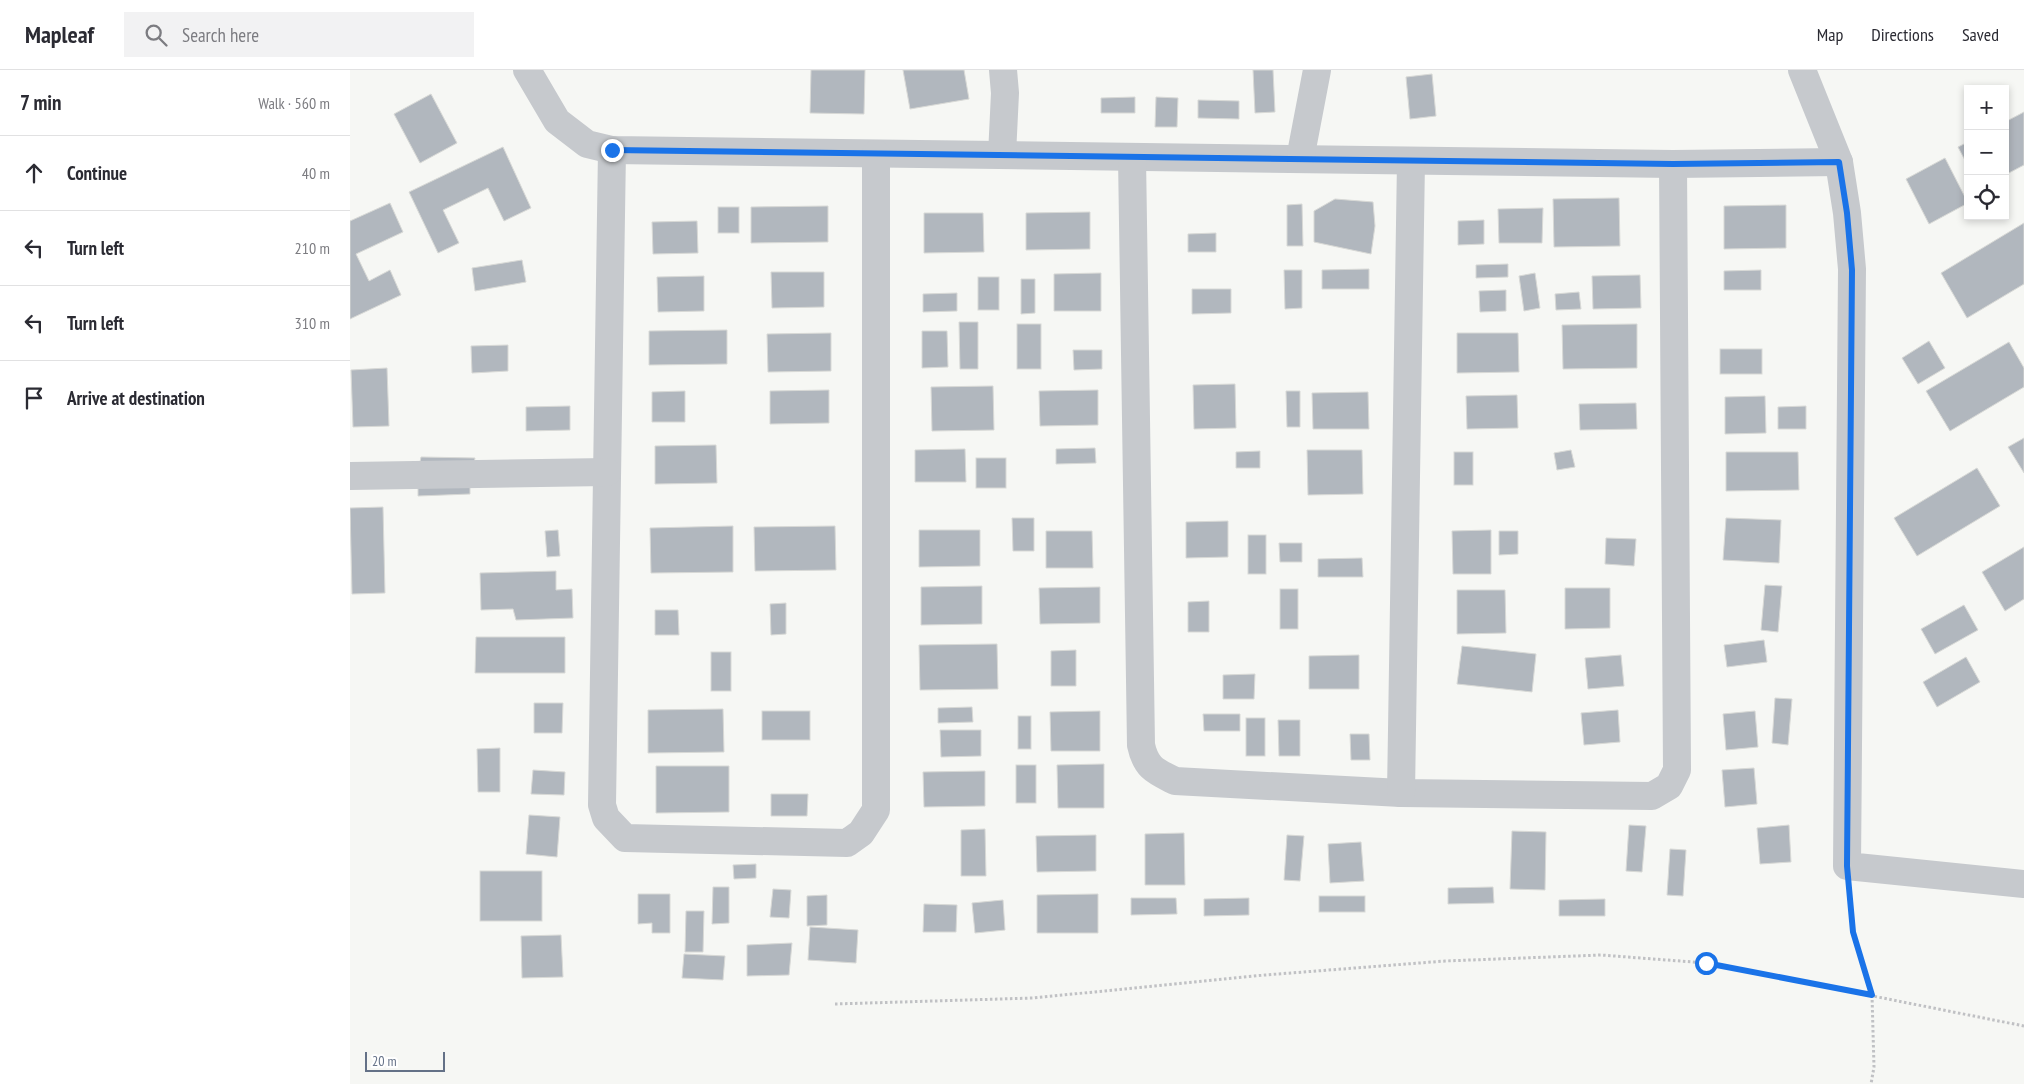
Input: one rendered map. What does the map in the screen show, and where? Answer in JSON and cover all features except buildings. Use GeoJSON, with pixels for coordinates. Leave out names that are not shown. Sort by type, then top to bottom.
{"type":"FeatureCollection","features":[{"type":"Feature","properties":{"kind":"street"},"geometry":{"type":"LineString","coordinates":[[528,70],[557,120],[587,144],[612,150],[1673,164],[1839,162]]}},
{"type":"Feature","properties":{"kind":"street"},"geometry":{"type":"LineString","coordinates":[[1002,156],[1005,93],[1003,70]]}},
{"type":"Feature","properties":{"kind":"street"},"geometry":{"type":"LineString","coordinates":[[1300,159],[1317,70]]}},
{"type":"Feature","properties":{"kind":"street"},"geometry":{"type":"LineString","coordinates":[[1802,70],[1839,162],[1847,213],[1852,270],[1847,866],[2024,884]]}},
{"type":"Feature","properties":{"kind":"street"},"geometry":{"type":"LineString","coordinates":[[612,150],[602,805],[606,818],[625,838],[847,843],[861,833],[876,810],[876,154]]}},
{"type":"Feature","properties":{"kind":"street"},"geometry":{"type":"LineString","coordinates":[[1132,157],[1141,745],[1144,759],[1154,771],[1175,781],[1401,793],[1652,796],[1669,786],[1677,770],[1673,164]]}},
{"type":"Feature","properties":{"kind":"street"},"geometry":{"type":"LineString","coordinates":[[1401,793],[1411,161]]}},
{"type":"Feature","properties":{"kind":"street"},"geometry":{"type":"LineString","coordinates":[[350,476],[607,472]]}},
{"type":"Feature","properties":{"kind":"path"},"geometry":{"type":"LineString","coordinates":[[1847,866],[1853,932],[1872,995],[1874,1067],[1871,1084]]}},
{"type":"Feature","properties":{"kind":"path"},"geometry":{"type":"LineString","coordinates":[[836,1004],[1033,998],[1265,975],[1407,964],[1601,955],[1706,963],[2024,1026]]}},
{"type":"Feature","properties":{"kind":"route"},"geometry":{"type":"LineString","coordinates":[[612,150],[1673,164],[1839,162],[1847,213],[1852,270],[1847,866],[1853,932],[1872,995],[1706,963]]}}]}
